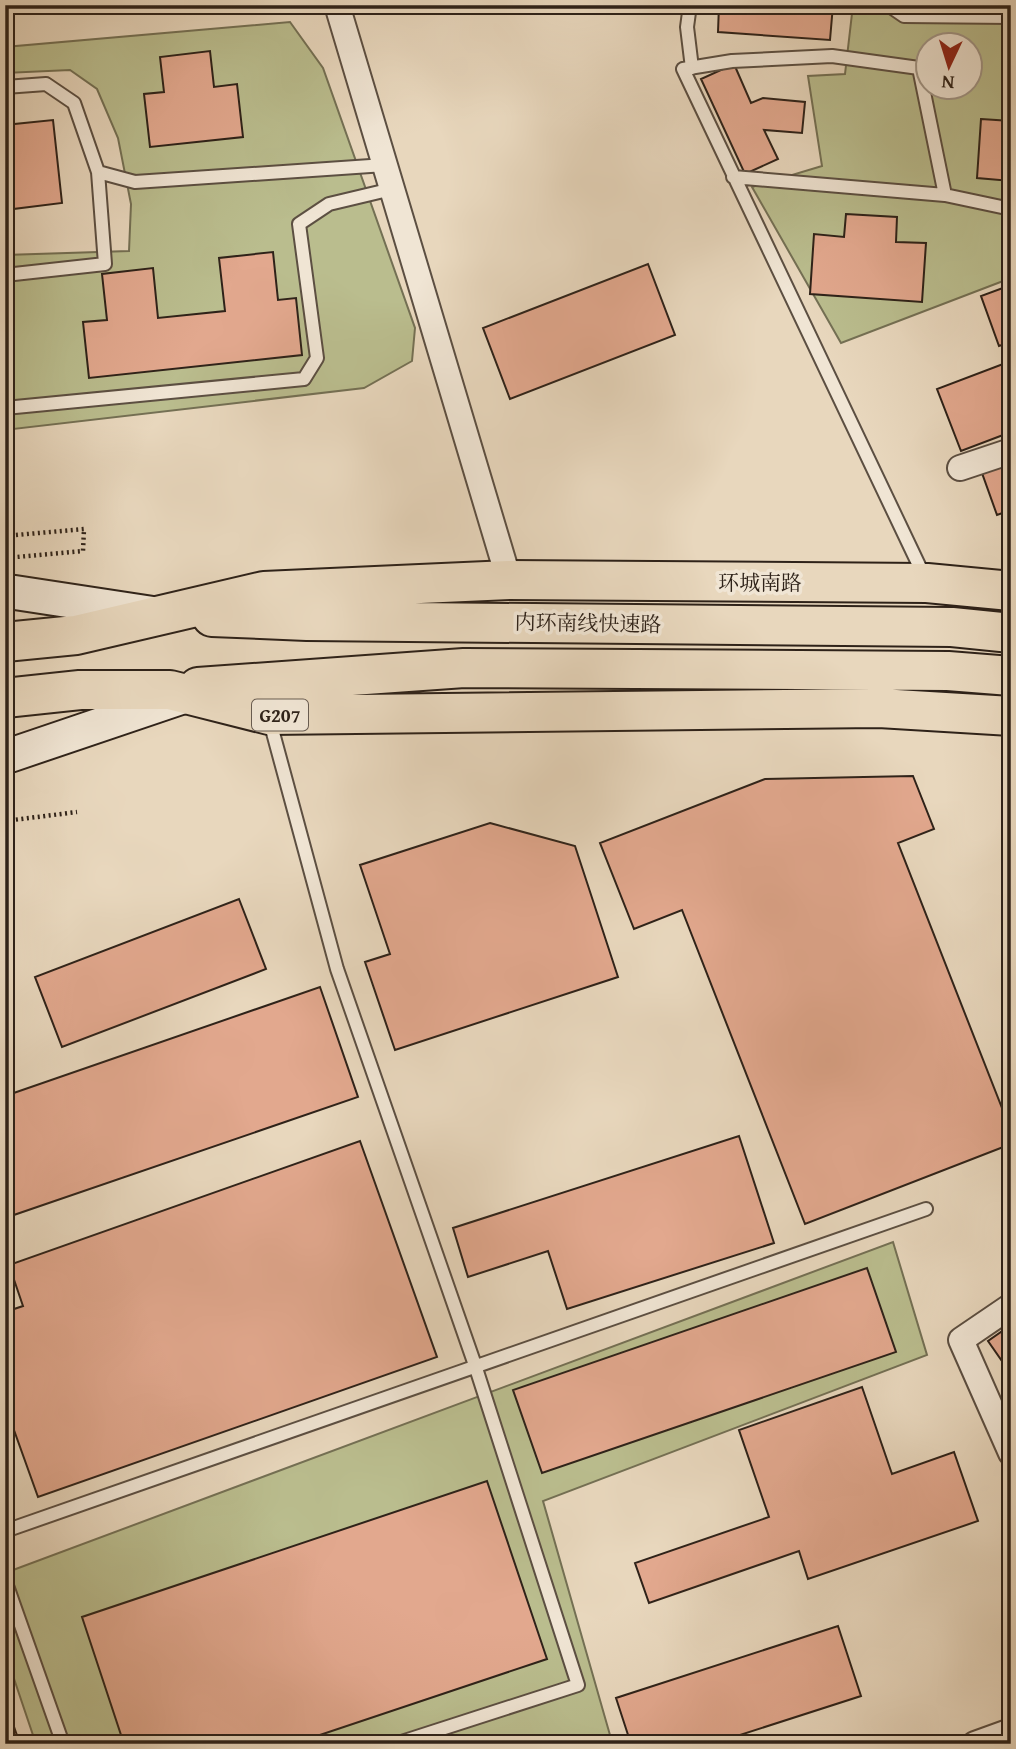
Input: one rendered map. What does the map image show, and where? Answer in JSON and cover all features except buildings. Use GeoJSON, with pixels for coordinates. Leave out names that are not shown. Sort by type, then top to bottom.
{"type":"FeatureCollection","features":[{"type":"Feature","properties":{"kind":"highway","name":"环城南路"},"geometry":{"type":"LineString","coordinates":[[509,580],[927,583],[1011,591]]}},
{"type":"Feature","properties":{"kind":"highway","name":"内环南线快速路"},"geometry":{"type":"LineString","coordinates":[[5,642],[76,635],[264,591],[509,580]]}},
{"type":"Feature","properties":{"kind":"highway","name":"内环南线快速路"},"geometry":{"type":"LineString","coordinates":[[165,615],[307,621],[952,627],[1011,633]]}},
{"type":"Feature","properties":{"kind":"highway","name":"G207"},"geometry":{"type":"LineString","coordinates":[[5,698],[80,690],[179,692],[464,668],[948,671],[1011,676]]}},
{"type":"Feature","properties":{"kind":"highway","name":"G207"},"geometry":{"type":"LineString","coordinates":[[179,692],[269,715],[879,708],[1011,716]]}},
{"type":"Feature","properties":{"kind":"main road"},"geometry":{"type":"LineString","coordinates":[[5,591],[165,615]]}},
{"type":"Feature","properties":{"kind":"main road"},"geometry":{"type":"LineString","coordinates":[[5,757],[179,692]]}},
{"type":"Feature","properties":{"kind":"street"},"geometry":{"type":"LineString","coordinates":[[337,5],[509,580]]}},
{"type":"Feature","properties":{"kind":"street"},"geometry":{"type":"LineString","coordinates":[[960,468],[1011,451]]}},
{"type":"Feature","properties":{"kind":"street"},"geometry":{"type":"LineString","coordinates":[[1011,1307],[961,1340],[1011,1453]]}},
{"type":"Feature","properties":{"kind":"street"},"geometry":{"type":"LineString","coordinates":[[975,1744],[1011,1731]]}},
{"type":"Feature","properties":{"kind":"lane"},"geometry":{"type":"LineString","coordinates":[[690,5],[687,27],[692,68]]}},
{"type":"Feature","properties":{"kind":"lane"},"geometry":{"type":"LineString","coordinates":[[888,5],[904,16],[1011,17]]}},
{"type":"Feature","properties":{"kind":"lane"},"geometry":{"type":"LineString","coordinates":[[927,583],[683,69],[732,61],[832,56],[919,68],[945,195]]}},
{"type":"Feature","properties":{"kind":"lane"},"geometry":{"type":"LineString","coordinates":[[5,87],[46,84],[74,103],[98,172],[106,264],[5,275]]}},
{"type":"Feature","properties":{"kind":"lane"},"geometry":{"type":"LineString","coordinates":[[98,172],[135,182],[385,164]]}},
{"type":"Feature","properties":{"kind":"lane"},"geometry":{"type":"LineString","coordinates":[[733,177],[945,195],[1011,209]]}},
{"type":"Feature","properties":{"kind":"lane"},"geometry":{"type":"LineString","coordinates":[[5,408],[304,379],[317,358],[299,224],[329,204],[392,189]]}},
{"type":"Feature","properties":{"kind":"lane"},"geometry":{"type":"LineString","coordinates":[[269,715],[337,969],[475,1365],[578,1685],[395,1744]]}},
{"type":"Feature","properties":{"kind":"lane"},"geometry":{"type":"LineString","coordinates":[[5,1531],[926,1209]]}},
{"type":"Feature","properties":{"kind":"lane"},"geometry":{"type":"LineString","coordinates":[[5,1580],[63,1744]]}},
{"type":"Feature","properties":{"kind":"path"},"geometry":{"type":"LineString","coordinates":[[5,537],[84,529],[83,551],[5,558]]}},
{"type":"Feature","properties":{"kind":"path"},"geometry":{"type":"LineString","coordinates":[[5,821],[76,812]]}},
{"type":"Feature","properties":{"kind":"green space"},"geometry":{"type":"Polygon","coordinates":[[[853,5],[1011,5],[1011,278],[841,343],[752,187],[822,166],[808,76],[845,74],[853,5]]]}},
{"type":"Feature","properties":{"kind":"green space"},"geometry":{"type":"Polygon","coordinates":[[[290,22],[323,68],[415,328],[412,361],[364,388],[5,430],[5,255],[129,251],[131,204],[118,138],[97,89],[70,70],[5,73],[5,47],[290,22]]]}},
{"type":"Feature","properties":{"kind":"green space"},"geometry":{"type":"Polygon","coordinates":[[[893,1242],[927,1355],[543,1501],[610,1735],[584,1744],[36,1744],[5,1652],[5,1573],[893,1242]]]}}]}
